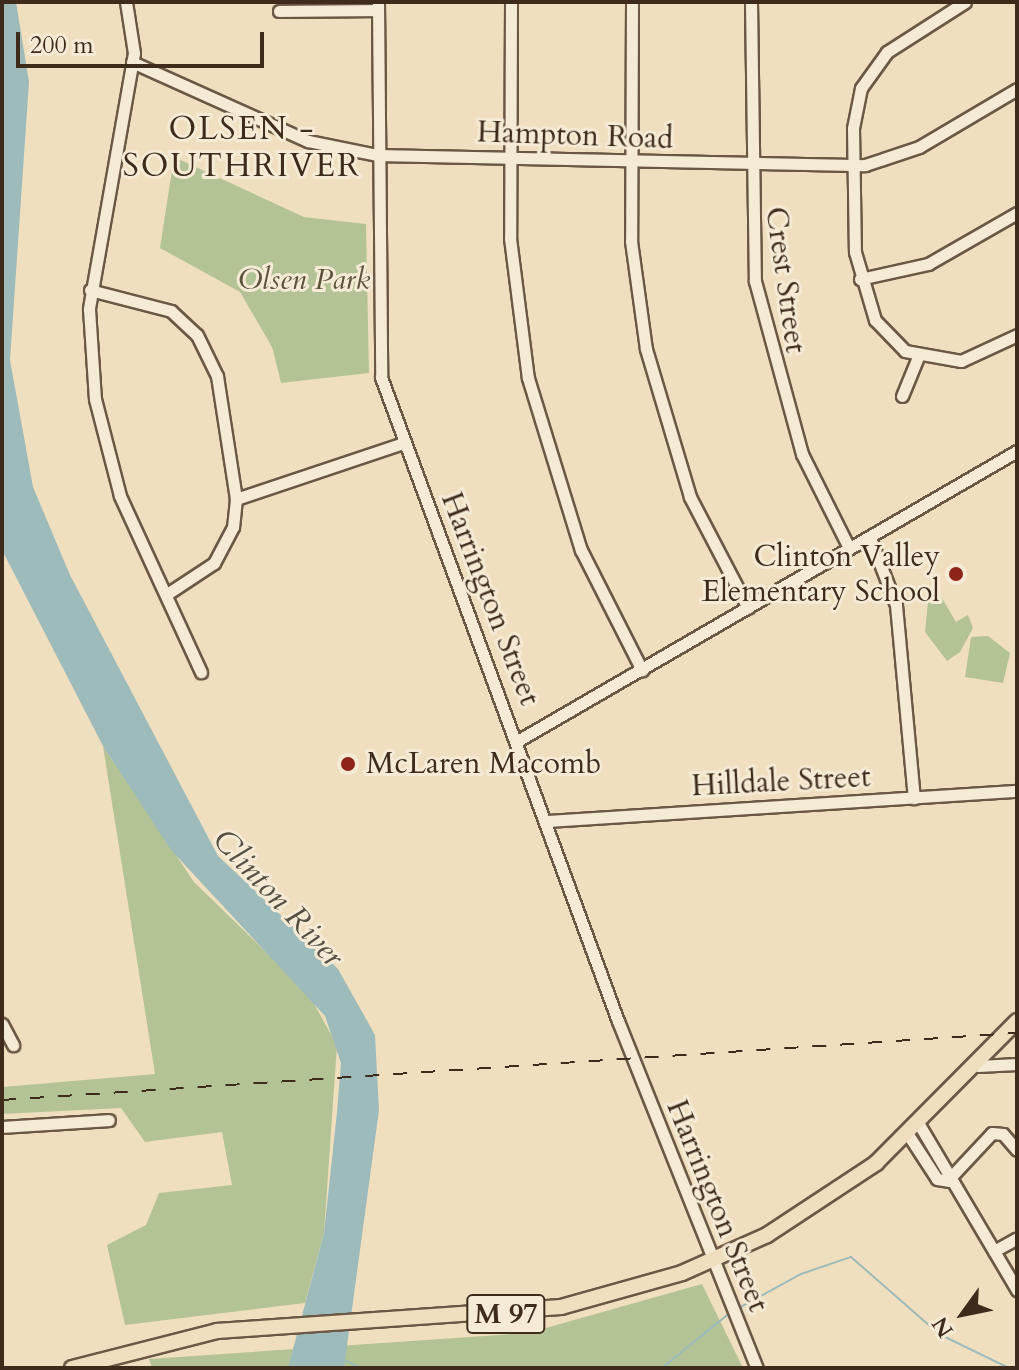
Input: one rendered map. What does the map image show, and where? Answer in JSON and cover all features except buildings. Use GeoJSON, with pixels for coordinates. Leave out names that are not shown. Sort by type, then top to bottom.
{"type":"FeatureCollection","features":[{"type":"Feature","properties":{"kind":"main road","name":"M 97"},"geometry":{"type":"LineString","coordinates":[[72,1368],[167,1340],[287,1325],[561,1307],[711,1260],[799,1217],[914,1131],[1017,1021]]}},
{"type":"Feature","properties":{"kind":"street"},"geometry":{"type":"LineString","coordinates":[[126,2],[132,62],[90,290],[102,436],[201,672]]}},
{"type":"Feature","properties":{"kind":"street"},"geometry":{"type":"LineString","coordinates":[[511,2],[509,158],[513,279],[538,421],[581,550],[642,670]]}},
{"type":"Feature","properties":{"kind":"street"},"geometry":{"type":"LineString","coordinates":[[632,2],[629,160],[637,291],[660,406],[690,497],[748,608]]}},
{"type":"Feature","properties":{"kind":"street","name":"Crest Street"},"geometry":{"type":"LineString","coordinates":[[751,2],[748,166],[755,281],[772,365],[802,454],[849,548]]}},
{"type":"Feature","properties":{"kind":"street"},"geometry":{"type":"LineString","coordinates":[[965,2],[899,42],[868,75],[857,104],[853,166],[860,279],[882,332],[918,357],[961,361],[1017,335]]}},
{"type":"Feature","properties":{"kind":"street"},"geometry":{"type":"LineString","coordinates":[[279,11],[378,6]]}},
{"type":"Feature","properties":{"kind":"street","name":"Harrington Street"},"geometry":{"type":"LineString","coordinates":[[378,6],[376,345],[403,443],[519,740],[725,1297],[757,1368]]}},
{"type":"Feature","properties":{"kind":"street","name":"Hampton Road"},"geometry":{"type":"LineString","coordinates":[[132,62],[308,141],[377,155],[629,160],[748,166],[853,166],[906,153],[1017,89]]}},
{"type":"Feature","properties":{"kind":"street"},"geometry":{"type":"LineString","coordinates":[[860,279],[928,264],[1017,213]]}},
{"type":"Feature","properties":{"kind":"street"},"geometry":{"type":"LineString","coordinates":[[90,290],[160,306],[203,344],[217,376],[236,499],[224,549],[167,594]]}},
{"type":"Feature","properties":{"kind":"street"},"geometry":{"type":"LineString","coordinates":[[902,396],[918,357]]}},
{"type":"Feature","properties":{"kind":"street"},"geometry":{"type":"LineString","coordinates":[[236,499],[403,443]]}},
{"type":"Feature","properties":{"kind":"street"},"geometry":{"type":"LineString","coordinates":[[519,740],[1017,451]]}},
{"type":"Feature","properties":{"kind":"street"},"geometry":{"type":"LineString","coordinates":[[870,538],[896,605],[914,798]]}},
{"type":"Feature","properties":{"kind":"street","name":"Hilldale Street"},"geometry":{"type":"LineString","coordinates":[[549,821],[1017,791]]}},
{"type":"Feature","properties":{"kind":"street"},"geometry":{"type":"LineString","coordinates":[[2,1024],[13,1045]]}},
{"type":"Feature","properties":{"kind":"street"},"geometry":{"type":"LineString","coordinates":[[978,1066],[1017,1064]]}},
{"type":"Feature","properties":{"kind":"street"},"geometry":{"type":"LineString","coordinates":[[2,1127],[109,1120]]}},
{"type":"Feature","properties":{"kind":"street"},"geometry":{"type":"LineString","coordinates":[[914,1131],[937,1179],[948,1181],[1017,1290]]}},
{"type":"Feature","properties":{"kind":"street"},"geometry":{"type":"LineString","coordinates":[[948,1181],[992,1133],[1003,1134],[1017,1150]]}},
{"type":"Feature","properties":{"kind":"street"},"geometry":{"type":"LineString","coordinates":[[994,1251],[1017,1238]]}},
{"type":"Feature","properties":{"kind":"green space","name":"Olsen Park"},"geometry":{"type":"Polygon","coordinates":[[[174,157],[304,217],[366,224],[369,373],[281,383],[272,347],[240,292],[160,248],[174,157]]]}},
{"type":"Feature","properties":{"kind":"green space"},"geometry":{"type":"Polygon","coordinates":[[[942,598],[956,622],[968,615],[973,628],[960,652],[947,661],[925,632],[928,602],[942,598]]]}},
{"type":"Feature","properties":{"kind":"green space"},"geometry":{"type":"Polygon","coordinates":[[[988,636],[1010,653],[1003,683],[965,677],[971,637],[988,636]]]}},
{"type":"Feature","properties":{"kind":"green space"},"geometry":{"type":"Polygon","coordinates":[[[103,746],[194,882],[308,993],[337,1045],[324,1233],[305,1303],[125,1325],[107,1245],[146,1225],[159,1193],[232,1185],[222,1132],[145,1142],[121,1108],[2,1114],[2,1087],[155,1074],[103,746]]]}},
{"type":"Feature","properties":{"kind":"green space"},"geometry":{"type":"Polygon","coordinates":[[[702,1284],[743,1368],[152,1368],[149,1359],[528,1333],[702,1284]]]}},
{"type":"Feature","properties":{"kind":"water"},"geometry":{"type":"Polygon","coordinates":[[[2,2],[16,2],[29,82],[10,360],[33,487],[70,575],[218,856],[338,969],[375,1035],[379,1110],[344,1368],[288,1368],[324,1233],[337,1112],[341,1063],[325,1016],[171,850],[103,746],[2,550],[2,2]]]}},
{"type":"Feature","properties":{"kind":"waterway"},"geometry":{"type":"LineString","coordinates":[[737,1309],[801,1274],[851,1257],[939,1334],[1009,1368]]}},
{"type":"Feature","properties":{"kind":"waterway"},"geometry":{"type":"LineString","coordinates":[[662,1368],[731,1312]]}},
{"type":"Feature","properties":{"kind":"waterway"},"geometry":{"type":"LineString","coordinates":[[344,1360],[361,1368]]}},
{"type":"Feature","properties":{"kind":"railway"},"geometry":{"type":"LineString","coordinates":[[2,1100],[1017,1033]]}},
{"type":"Feature","properties":{"kind":"place","name":"Clinton Valley Elementary School"},"geometry":{"type":"Point","coordinates":[956,574]}},
{"type":"Feature","properties":{"kind":"place","name":"McLaren Macomb"},"geometry":{"type":"Point","coordinates":[348,764]}},
{"type":"Feature","properties":{"kind":"district","name":"OLSEN - SOUTHRIVER"},"geometry":{"type":"Point","coordinates":[242,148]}},
{"type":"Feature","properties":{"kind":"water label","name":"Clinton River"},"geometry":{"type":"Point","coordinates":[278,898]}}]}
